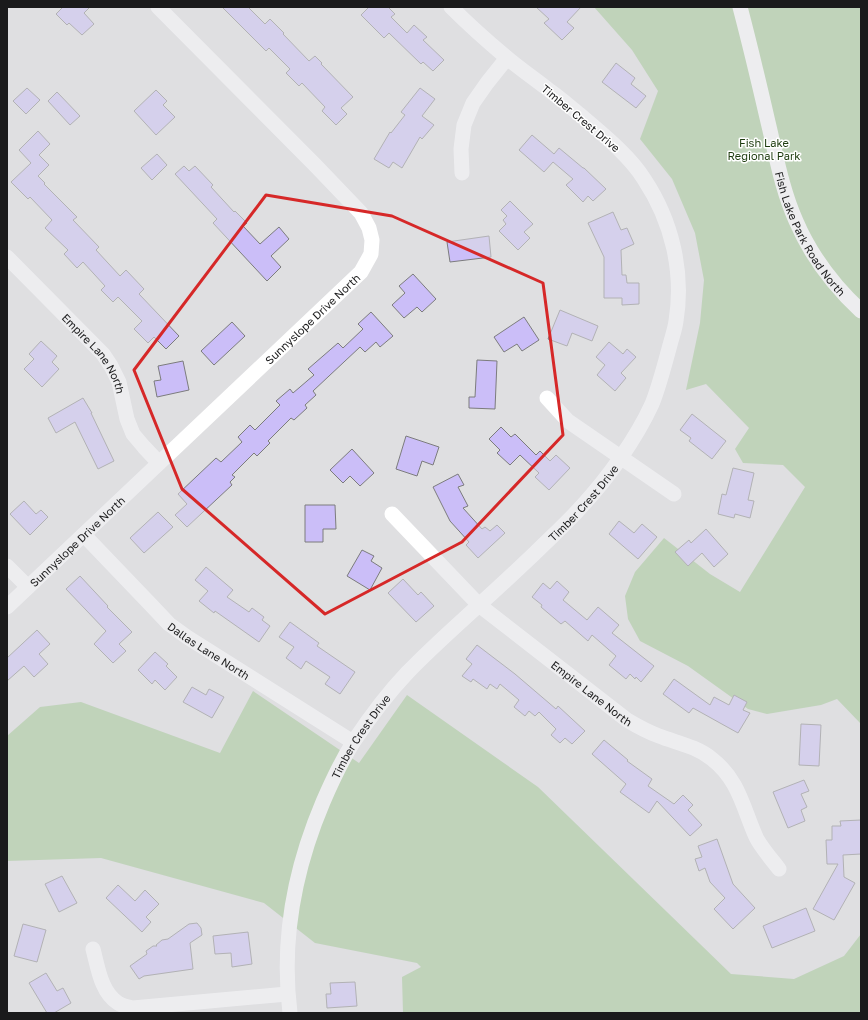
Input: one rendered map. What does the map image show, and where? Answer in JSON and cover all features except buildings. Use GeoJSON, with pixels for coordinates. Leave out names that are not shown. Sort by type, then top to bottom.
{"type":"FeatureCollection","features":[{"type":"Feature","properties":{"kind":"street","name":"Sunnyslope Drive North"},"geometry":{"type":"LineString","coordinates":[[7,607],[361,272],[370,254],[372,240],[369,228],[361,213],[158,7]]}},
{"type":"Feature","properties":{"kind":"street","name":"Timber Crest Drive"},"geometry":{"type":"LineString","coordinates":[[290,1013],[287,994],[287,962],[290,921],[300,868],[314,824],[333,779],[353,742],[406,674],[545,543],[582,506],[603,482],[635,436],[653,402],[676,324],[678,272],[674,245],[655,198],[643,177],[623,154],[601,133],[551,91],[507,58],[451,7]]}},
{"type":"Feature","properties":{"kind":"street","name":"Fish Lake Park Road North"},"geometry":{"type":"LineString","coordinates":[[740,7],[781,173],[796,220],[805,241],[819,264],[839,290],[861,311]]}},
{"type":"Feature","properties":{"kind":"street"},"geometry":{"type":"LineString","coordinates":[[462,173],[461,149],[464,125],[473,103],[507,58]]}},
{"type":"Feature","properties":{"kind":"street","name":"Empire Lane North"},"geometry":{"type":"LineString","coordinates":[[7,257],[103,354],[119,382],[127,419],[133,434],[159,464]]}},
{"type":"Feature","properties":{"kind":"street"},"geometry":{"type":"LineString","coordinates":[[547,398],[568,421],[674,494]]}},
{"type":"Feature","properties":{"kind":"street","name":"Empire Lane North"},"geometry":{"type":"LineString","coordinates":[[392,514],[479,605],[627,720],[639,728],[692,747],[712,758],[730,777],[737,789],[756,839],[779,869]]}},
{"type":"Feature","properties":{"kind":"street","name":"Dallas Lane North"},"geometry":{"type":"LineString","coordinates":[[84,535],[169,624],[353,742]]}},
{"type":"Feature","properties":{"kind":"street"},"geometry":{"type":"LineString","coordinates":[[7,566],[28,587]]}},
{"type":"Feature","properties":{"kind":"street"},"geometry":{"type":"LineString","coordinates":[[93,949],[104,986],[111,998],[119,1004],[133,1008],[287,994]]}},
{"type":"Feature","properties":{"kind":"highlighted area"},"geometry":{"type":"Polygon","coordinates":[[[266,195],[392,216],[543,283],[563,435],[462,542],[325,614],[182,489],[134,370],[266,195]]]}},
{"type":"Feature","properties":{"kind":"green space","name":"Fish Lake Regional Park"},"geometry":{"type":"Polygon","coordinates":[[[594,7],[861,7],[861,724],[837,699],[821,705],[767,714],[748,709],[688,666],[640,641],[628,619],[625,596],[635,572],[664,538],[710,574],[740,592],[805,487],[783,465],[743,463],[735,449],[749,428],[706,384],[686,390],[700,323],[704,280],[695,233],[672,179],[640,139],[658,91],[632,50],[594,7]]]}},
{"type":"Feature","properties":{"kind":"green space"},"geometry":{"type":"Polygon","coordinates":[[[253,691],[359,763],[407,695],[538,787],[731,974],[794,979],[844,956],[861,934],[861,1013],[403,1013],[402,977],[421,967],[417,963],[315,943],[264,903],[101,858],[7,861],[7,736],[40,707],[81,702],[220,753],[253,691]]]}}]}
